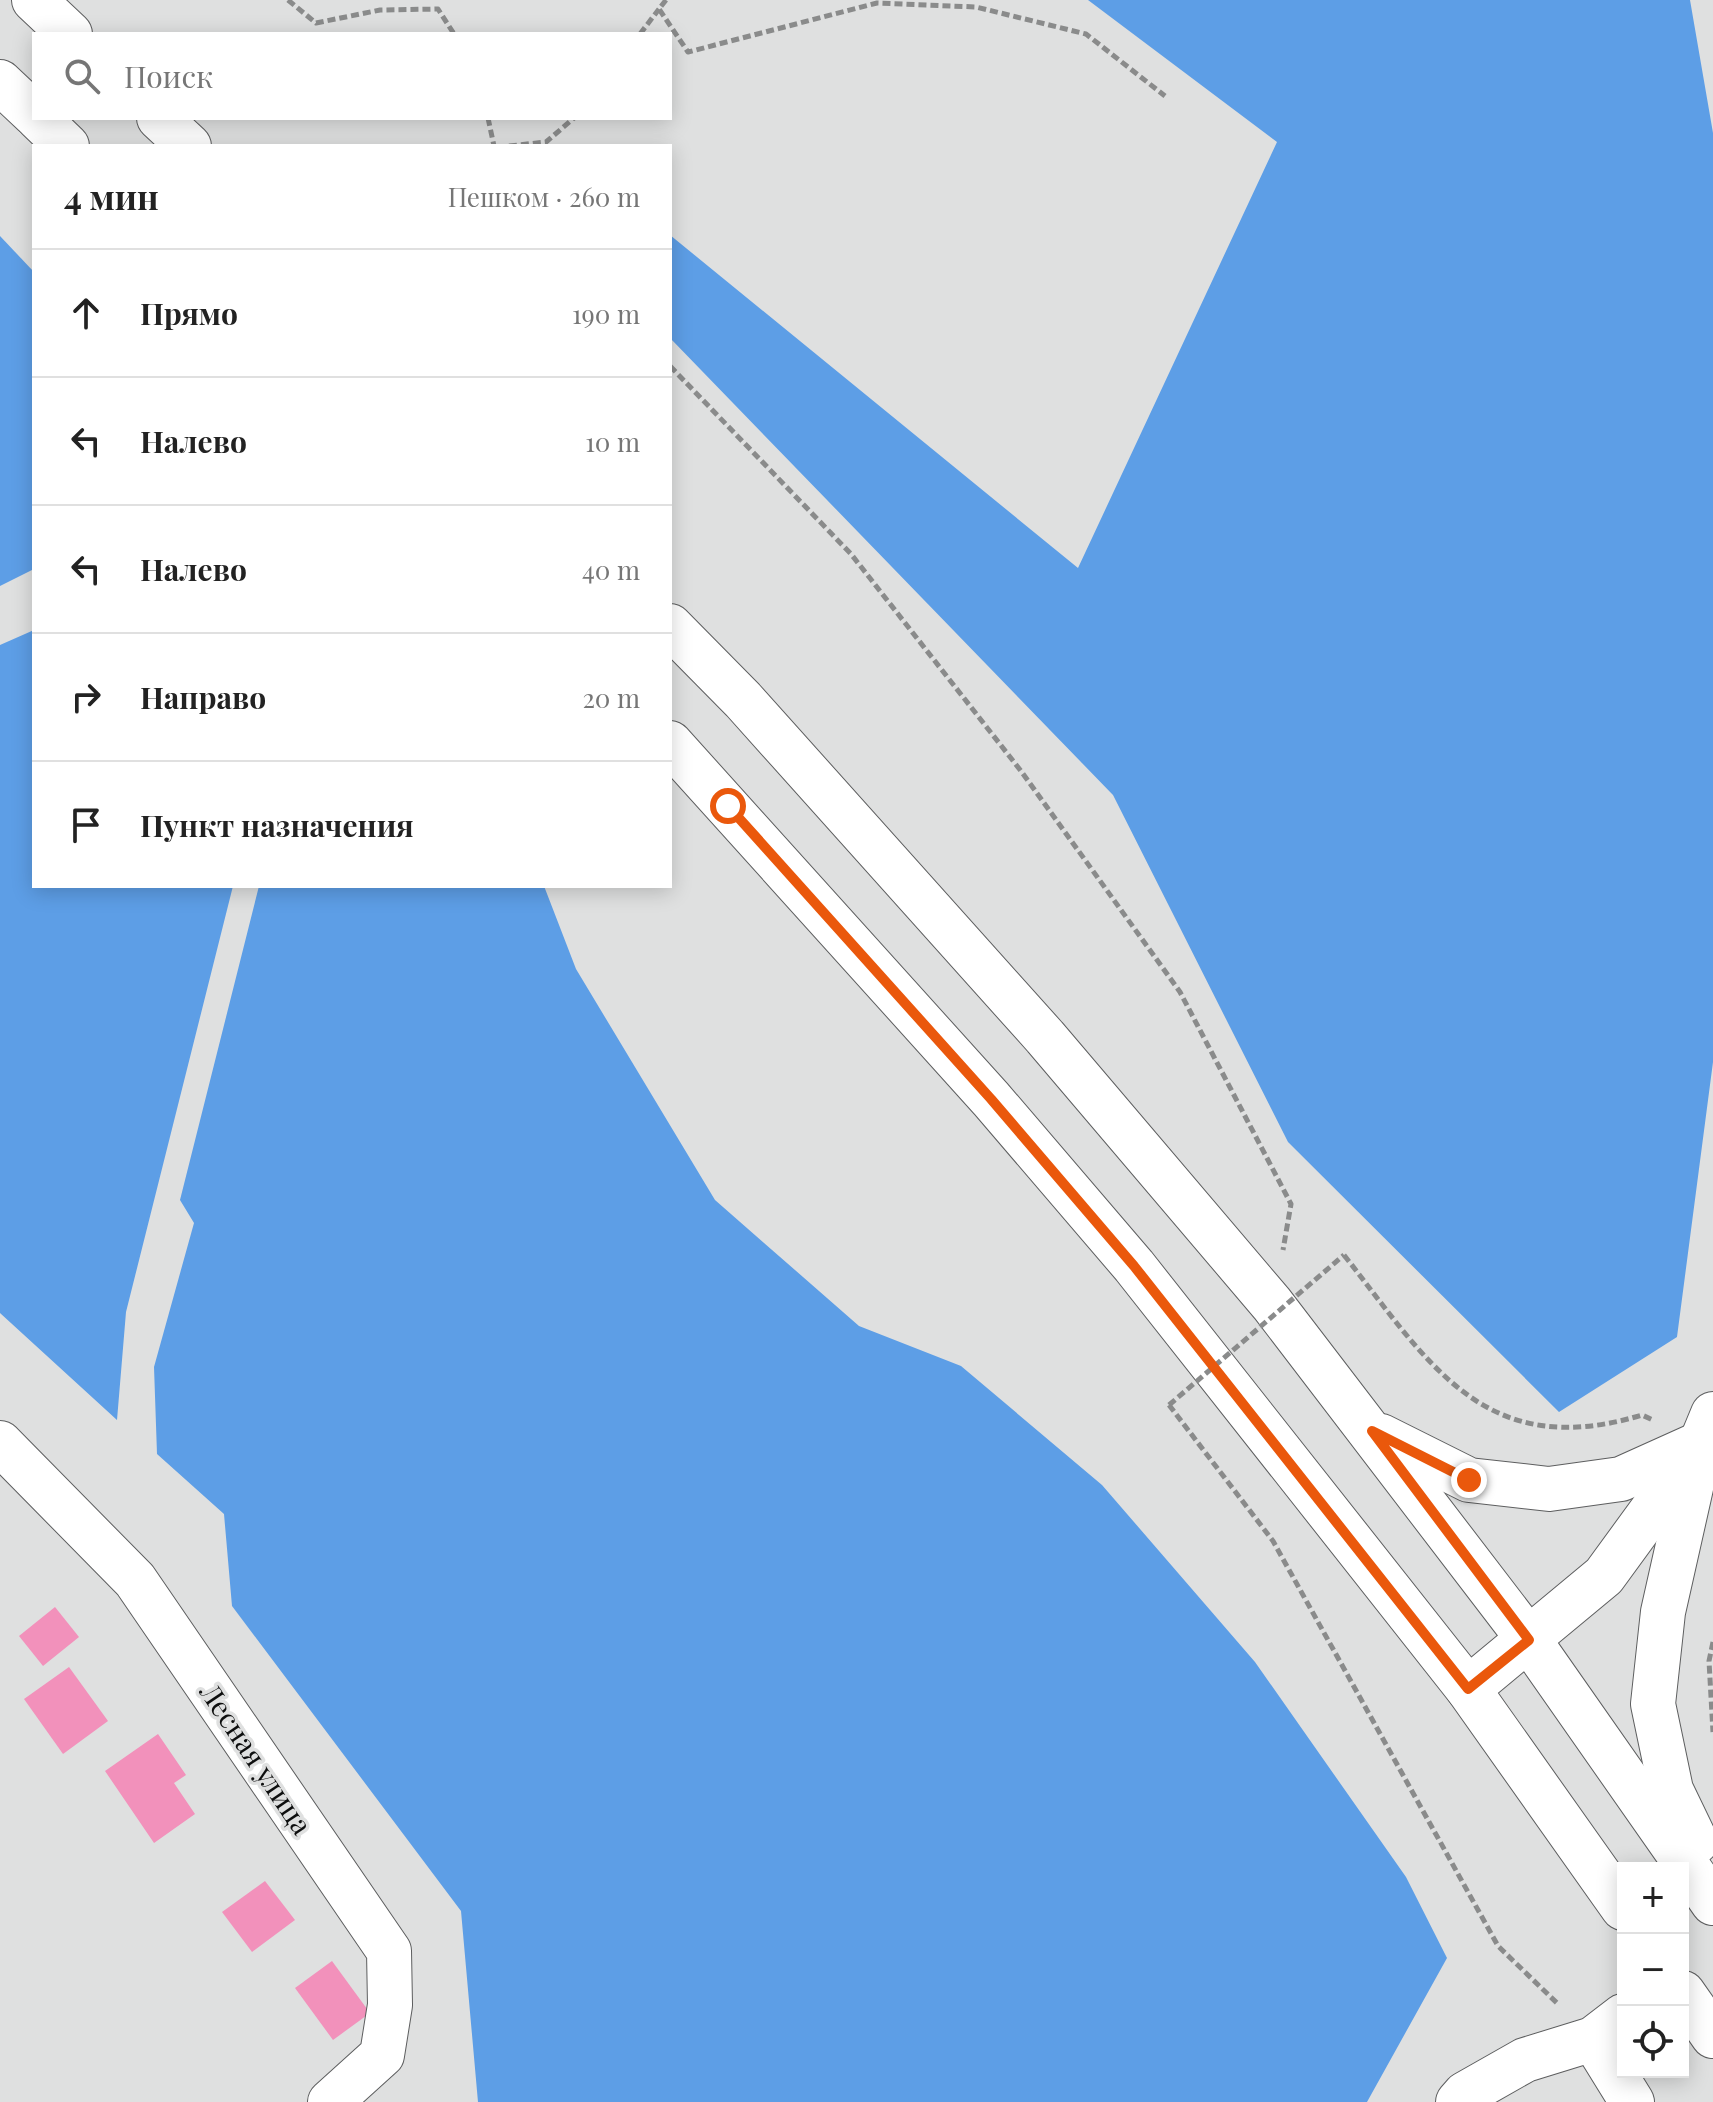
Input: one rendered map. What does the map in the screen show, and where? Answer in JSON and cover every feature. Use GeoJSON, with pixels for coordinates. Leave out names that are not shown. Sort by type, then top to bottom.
{"type":"FeatureCollection","features":[{"type":"Feature","properties":{"kind":"main road"},"geometry":{"type":"LineString","coordinates":[[34,0],[68,32]]}},
{"type":"Feature","properties":{"kind":"main road"},"geometry":{"type":"LineString","coordinates":[[0,82],[32,112]]}},
{"type":"Feature","properties":{"kind":"main road"},"geometry":{"type":"LineString","coordinates":[[40,120],[65,144]]}},
{"type":"Feature","properties":{"kind":"main road"},"geometry":{"type":"LineString","coordinates":[[161,120],[187,144]]}},
{"type":"Feature","properties":{"kind":"main road"},"geometry":{"type":"LineString","coordinates":[[672,628],[743,700],[1045,1037],[1272,1304],[1529,1640],[1713,1903]]}},
{"type":"Feature","properties":{"kind":"main road"},"geometry":{"type":"LineString","coordinates":[[672,745],[991,1099],[1124,1254],[1468,1689],[1617,1900]]}},
{"type":"Feature","properties":{"kind":"main road"},"geometry":{"type":"LineString","coordinates":[[1372,1431],[1469,1480],[1549,1489],[1621,1479],[1707,1428]]}},
{"type":"Feature","properties":{"kind":"main road"},"geometry":{"type":"LineString","coordinates":[[1468,1689],[1604,1576],[1707,1428]]}},
{"type":"Feature","properties":{"kind":"main road"},"geometry":{"type":"LineString","coordinates":[[1707,1428],[1663,1612],[1653,1704],[1671,1790],[1713,1877]]}},
{"type":"Feature","properties":{"kind":"main road","name":"Лесная улица"},"geometry":{"type":"LineString","coordinates":[[0,1443],[135,1580],[389,1951],[390,2005],[382,2055],[330,2102]]}},
{"type":"Feature","properties":{"kind":"main road"},"geometry":{"type":"LineString","coordinates":[[1689,2002],[1713,2036]]}},
{"type":"Feature","properties":{"kind":"main road"},"geometry":{"type":"LineString","coordinates":[[1458,2102],[1465,2094],[1525,2060],[1608,2028],[1632,2102]]}},
{"type":"Feature","properties":{"kind":"path"},"geometry":{"type":"LineString","coordinates":[[288,0],[316,23],[380,10],[438,9],[453,32]]}},
{"type":"Feature","properties":{"kind":"path"},"geometry":{"type":"LineString","coordinates":[[642,32],[665,1]]}},
{"type":"Feature","properties":{"kind":"path"},"geometry":{"type":"LineString","coordinates":[[665,1],[659,9],[688,52],[877,3],[976,7],[1086,34],[1165,96]]}},
{"type":"Feature","properties":{"kind":"path"},"geometry":{"type":"LineString","coordinates":[[488,120],[494,144]]}},
{"type":"Feature","properties":{"kind":"path"},"geometry":{"type":"LineString","coordinates":[[528,144],[546,142],[572,120]]}},
{"type":"Feature","properties":{"kind":"path"},"geometry":{"type":"LineString","coordinates":[[672,368],[851,554],[1021,771],[1180,992],[1291,1204],[1272,1304]]}},
{"type":"Feature","properties":{"kind":"path"},"geometry":{"type":"LineString","coordinates":[[1608,2028],[1498,1946],[1273,1541],[1169,1405],[1344,1255],[1436,1371],[1469,1398],[1509,1418],[1558,1427],[1606,1426],[1642,1415],[1707,1428]]}},
{"type":"Feature","properties":{"kind":"path"},"geometry":{"type":"LineString","coordinates":[[1713,1642],[1709,1661],[1713,1732]]}},
{"type":"Feature","properties":{"kind":"shaded area"},"geometry":{"type":"Polygon","coordinates":[[[1088,0],[1690,0],[1713,133],[1713,1062],[1677,1337],[1559,1412],[1288,1142],[1113,795],[672,340],[672,237],[1078,568],[1277,142],[1088,0]]]}},
{"type":"Feature","properties":{"kind":"shaded area"},"geometry":{"type":"Polygon","coordinates":[[[0,236],[32,270],[32,570],[0,586],[0,236]]]}},
{"type":"Feature","properties":{"kind":"shaded area"},"geometry":{"type":"Polygon","coordinates":[[[32,631],[32,888],[232,888],[126,1312],[117,1420],[0,1313],[0,645],[32,631]]]}},
{"type":"Feature","properties":{"kind":"shaded area"},"geometry":{"type":"Polygon","coordinates":[[[258,888],[545,888],[576,969],[715,1200],[859,1326],[961,1366],[1102,1485],[1255,1662],[1406,1877],[1447,1958],[1367,2102],[478,2102],[461,1911],[232,1606],[224,1514],[157,1454],[154,1367],[194,1223],[180,1200],[258,888]]]}},
{"type":"Feature","properties":{"kind":"building"},"geometry":{"type":"Polygon","coordinates":[[[55,1607],[79,1637],[43,1666],[19,1636],[55,1607]]]}},
{"type":"Feature","properties":{"kind":"building"},"geometry":{"type":"Polygon","coordinates":[[[69,1667],[108,1721],[63,1754],[24,1699],[69,1667]]]}},
{"type":"Feature","properties":{"kind":"building"},"geometry":{"type":"Polygon","coordinates":[[[158,1734],[186,1775],[174,1783],[195,1814],[154,1843],[105,1771],[158,1734]]]}},
{"type":"Feature","properties":{"kind":"building"},"geometry":{"type":"Polygon","coordinates":[[[265,1881],[295,1920],[252,1952],[222,1912],[265,1881]]]}},
{"type":"Feature","properties":{"kind":"building"},"geometry":{"type":"Polygon","coordinates":[[[332,1961],[370,2013],[333,2040],[295,1988],[332,1961]]]}},
{"type":"Feature","properties":{"kind":"route"},"geometry":{"type":"LineString","coordinates":[[728,806],[991,1099],[1134,1266],[1468,1689],[1529,1640],[1372,1431],[1469,1480]]}}]}
